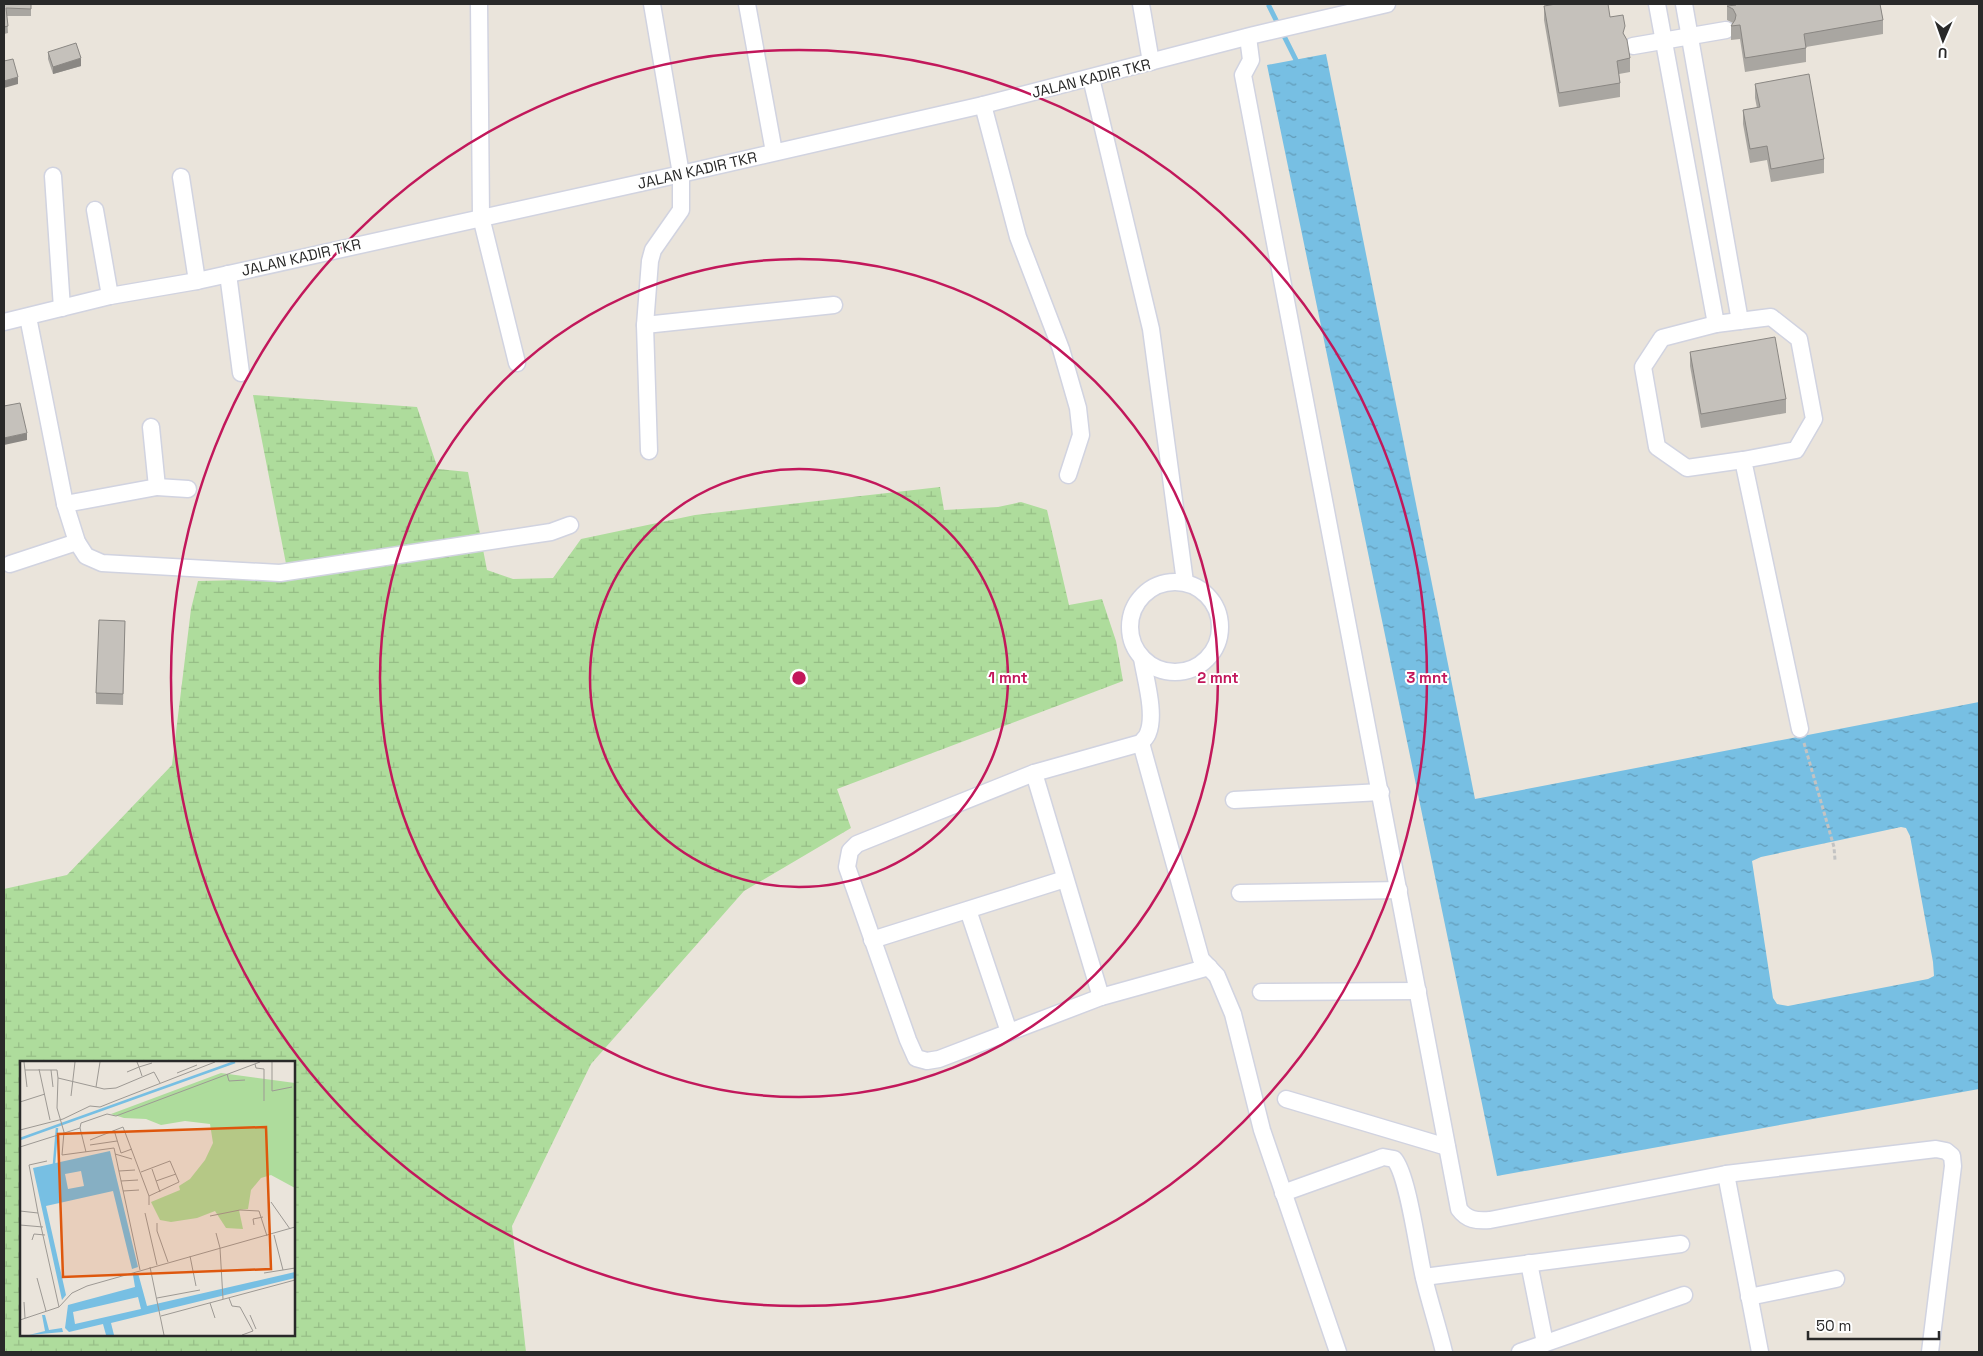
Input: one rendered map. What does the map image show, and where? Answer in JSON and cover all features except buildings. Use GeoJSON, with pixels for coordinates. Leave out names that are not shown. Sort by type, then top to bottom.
{"type":"FeatureCollection","features":[{"type":"Feature","properties":{"kind":"street"},"geometry":{"type":"LineString","coordinates":[[479,4],[482,217],[517,363]]}},
{"type":"Feature","properties":{"kind":"street"},"geometry":{"type":"LineString","coordinates":[[649,451],[645,325],[650,261],[653,250],[681,210],[681,174],[652,4]]}},
{"type":"Feature","properties":{"kind":"street"},"geometry":{"type":"LineString","coordinates":[[747,4],[774,152]]}},
{"type":"Feature","properties":{"kind":"street"},"geometry":{"type":"LineString","coordinates":[[1141,4],[1151,62]]}},
{"type":"Feature","properties":{"kind":"street","name":"JALAN KADIR TKR"},"geometry":{"type":"LineString","coordinates":[[4,322],[110,296],[198,281],[983,105],[1251,36],[1387,4]]}},
{"type":"Feature","properties":{"kind":"street"},"geometry":{"type":"LineString","coordinates":[[1657,4],[1716,324]]}},
{"type":"Feature","properties":{"kind":"street"},"geometry":{"type":"LineString","coordinates":[[1684,4],[1740,321]]}},
{"type":"Feature","properties":{"kind":"street"},"geometry":{"type":"LineString","coordinates":[[1633,46],[1726,30]]}},
{"type":"Feature","properties":{"kind":"street"},"geometry":{"type":"LineString","coordinates":[[1251,36],[1250,60],[1243,74],[1459,1208],[1465,1217],[1477,1220],[1499,1218],[1726,1174],[1936,1149],[1946,1151],[1952,1156],[1952,1166],[1930,1352]]}},
{"type":"Feature","properties":{"kind":"street"},"geometry":{"type":"LineString","coordinates":[[1091,78],[1151,329],[1185,582]]}},
{"type":"Feature","properties":{"kind":"street"},"geometry":{"type":"LineString","coordinates":[[983,105],[1018,237],[1061,349],[1078,408],[1081,435],[1068,475]]}},
{"type":"Feature","properties":{"kind":"street"},"geometry":{"type":"LineString","coordinates":[[54,176],[62,308]]}},
{"type":"Feature","properties":{"kind":"street"},"geometry":{"type":"LineString","coordinates":[[181,177],[198,281]]}},
{"type":"Feature","properties":{"kind":"street"},"geometry":{"type":"LineString","coordinates":[[94,210],[110,296]]}},
{"type":"Feature","properties":{"kind":"street"},"geometry":{"type":"LineString","coordinates":[[228,274],[240,373]]}},
{"type":"Feature","properties":{"kind":"street"},"geometry":{"type":"LineString","coordinates":[[645,325],[834,305]]}},
{"type":"Feature","properties":{"kind":"street"},"geometry":{"type":"LineString","coordinates":[[1770,316],[1799,339],[1814,419],[1796,450],[1687,468],[1657,447],[1643,367],[1662,338],[1716,324],[1770,316]]}},
{"type":"Feature","properties":{"kind":"street"},"geometry":{"type":"LineString","coordinates":[[28,317],[65,504],[77,542],[86,556],[102,563],[280,573],[551,532],[570,525]]}},
{"type":"Feature","properties":{"kind":"street"},"geometry":{"type":"LineString","coordinates":[[151,427],[157,487]]}},
{"type":"Feature","properties":{"kind":"street"},"geometry":{"type":"LineString","coordinates":[[1743,460],[1800,729]]}},
{"type":"Feature","properties":{"kind":"street"},"geometry":{"type":"LineString","coordinates":[[65,504],[157,487],[188,489]]}},
{"type":"Feature","properties":{"kind":"street"},"geometry":{"type":"LineString","coordinates":[[10,564],[77,542]]}},
{"type":"Feature","properties":{"kind":"street"},"geometry":{"type":"LineString","coordinates":[[1185,582],[1198,587],[1216,606],[1220,618],[1217,644],[1211,655],[1201,664],[1190,670],[1164,671],[1152,666],[1134,648],[1129,622],[1132,610],[1144,594],[1160,584],[1185,582]]}},
{"type":"Feature","properties":{"kind":"street"},"geometry":{"type":"LineString","coordinates":[[1142,658],[1150,701],[1150,721],[1148,733],[1141,743],[1034,773],[857,844],[850,850],[846,867],[916,1058],[926,1061],[939,1059],[1101,997],[1209,967]]}},
{"type":"Feature","properties":{"kind":"street"},"geometry":{"type":"LineString","coordinates":[[1141,743],[1201,959],[1216,976],[1233,1014],[1262,1130],[1338,1352]]}},
{"type":"Feature","properties":{"kind":"street"},"geometry":{"type":"LineString","coordinates":[[1034,773],[1101,997]]}},
{"type":"Feature","properties":{"kind":"street"},"geometry":{"type":"LineString","coordinates":[[1234,800],[1381,792]]}},
{"type":"Feature","properties":{"kind":"street"},"geometry":{"type":"LineString","coordinates":[[872,940],[1065,879]]}},
{"type":"Feature","properties":{"kind":"street"},"geometry":{"type":"LineString","coordinates":[[1240,893],[1399,890]]}},
{"type":"Feature","properties":{"kind":"street"},"geometry":{"type":"LineString","coordinates":[[968,910],[1009,1032]]}},
{"type":"Feature","properties":{"kind":"street"},"geometry":{"type":"LineString","coordinates":[[1261,992],[1418,991]]}},
{"type":"Feature","properties":{"kind":"street"},"geometry":{"type":"LineString","coordinates":[[1286,1099],[1447,1147]]}},
{"type":"Feature","properties":{"kind":"street"},"geometry":{"type":"LineString","coordinates":[[1284,1193],[1383,1157],[1394,1159],[1399,1164],[1424,1277],[1444,1352]]}},
{"type":"Feature","properties":{"kind":"street"},"geometry":{"type":"LineString","coordinates":[[1726,1174],[1760,1352]]}},
{"type":"Feature","properties":{"kind":"street"},"geometry":{"type":"LineString","coordinates":[[1424,1277],[1681,1244]]}},
{"type":"Feature","properties":{"kind":"street"},"geometry":{"type":"LineString","coordinates":[[1529,1263],[1546,1343]]}},
{"type":"Feature","properties":{"kind":"street"},"geometry":{"type":"LineString","coordinates":[[1749,1298],[1836,1279]]}},
{"type":"Feature","properties":{"kind":"street"},"geometry":{"type":"LineString","coordinates":[[1520,1352],[1684,1295]]}},
{"type":"Feature","properties":{"kind":"path"},"geometry":{"type":"LineString","coordinates":[[1800,729],[1834,847],[1835,860]]}},
{"type":"Feature","properties":{"kind":"green space"},"geometry":{"type":"Polygon","coordinates":[[[253,395],[417,407],[438,469],[468,472],[487,570],[513,579],[553,578],[581,539],[695,515],[940,487],[944,510],[998,507],[1021,502],[1047,510],[1069,605],[1102,599],[1116,641],[1123,681],[837,789],[851,828],[744,891],[591,1064],[512,1226],[526,1352],[4,1352],[4,889],[67,875],[172,765],[191,609],[198,581],[289,579],[253,395]]]}},
{"type":"Feature","properties":{"kind":"water"},"geometry":{"type":"Polygon","coordinates":[[[1326,54],[1475,799],[1979,702],[1979,1089],[1497,1176],[1267,65],[1326,54]],[[1901,827],[1761,857],[1752,861],[1773,998],[1777,1004],[1788,1006],[1928,979],[1934,976],[1910,836],[1906,828],[1901,827]]]}},
{"type":"Feature","properties":{"kind":"waterway"},"geometry":{"type":"LineString","coordinates":[[1269,6],[1298,64]]}}]}
